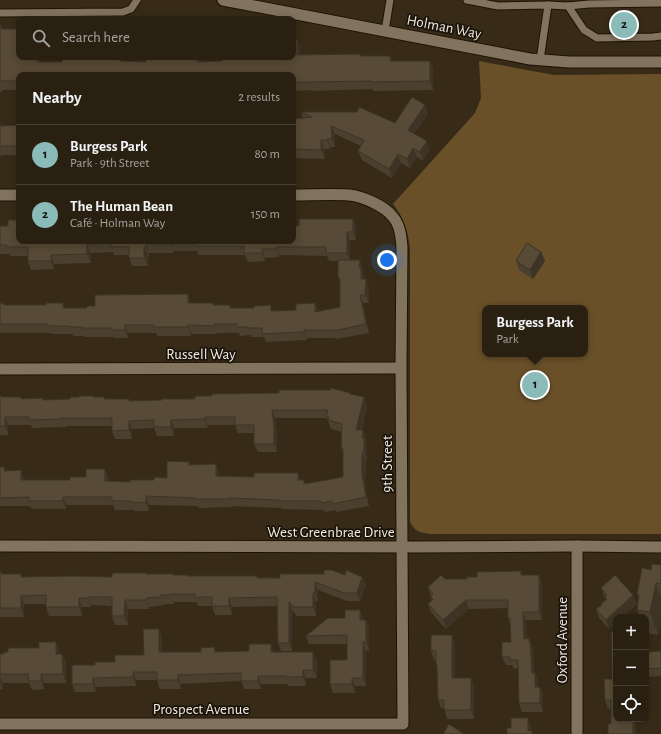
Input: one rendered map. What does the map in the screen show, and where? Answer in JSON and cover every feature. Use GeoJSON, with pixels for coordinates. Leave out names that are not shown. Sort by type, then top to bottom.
{"type":"FeatureCollection","features":[{"type":"Feature","properties":{"kind":"street","name":"Holman Way"},"geometry":{"type":"LineString","coordinates":[[223,0],[257,3],[385,31],[540,60],[568,62],[661,62]]}},
{"type":"Feature","properties":{"kind":"street"},"geometry":{"type":"LineString","coordinates":[[0,196],[16,196]]}},
{"type":"Feature","properties":{"kind":"street","name":"9th Street"},"geometry":{"type":"LineString","coordinates":[[296,196],[351,196],[368,201],[386,209],[398,226],[402,247],[401,368],[403,724]]}},
{"type":"Feature","properties":{"kind":"street","name":"Russell Way"},"geometry":{"type":"LineString","coordinates":[[0,369],[401,368]]}},
{"type":"Feature","properties":{"kind":"street","name":"West Greenbrae Drive"},"geometry":{"type":"LineString","coordinates":[[0,546],[661,547]]}},
{"type":"Feature","properties":{"kind":"street","name":"Oxford Avenue"},"geometry":{"type":"LineString","coordinates":[[577,546],[577,734]]}},
{"type":"Feature","properties":{"kind":"street","name":"Prospect Avenue"},"geometry":{"type":"LineString","coordinates":[[0,724],[104,729],[403,724]]}},
{"type":"Feature","properties":{"kind":"lane"},"geometry":{"type":"LineString","coordinates":[[0,13],[123,12],[131,9],[137,0]]}},
{"type":"Feature","properties":{"kind":"lane"},"geometry":{"type":"LineString","coordinates":[[385,31],[390,0]]}},
{"type":"Feature","properties":{"kind":"lane"},"geometry":{"type":"LineString","coordinates":[[467,0],[498,6],[568,6],[589,4],[661,3]]}},
{"type":"Feature","properties":{"kind":"lane"},"geometry":{"type":"LineString","coordinates":[[540,60],[548,5]]}},
{"type":"Feature","properties":{"kind":"lane"},"geometry":{"type":"LineString","coordinates":[[568,6],[584,30],[597,38],[661,36]]}},
{"type":"Feature","properties":{"kind":"shaded area"},"geometry":{"type":"Polygon","coordinates":[[[479,61],[554,75],[661,74],[661,534],[430,534],[418,531],[410,522],[410,248],[405,225],[393,204],[475,113],[481,98],[479,61]]]}},
{"type":"Feature","properties":{"kind":"building"},"geometry":{"type":"Polygon","coordinates":[[[0,29],[16,29],[16,60],[37,60],[37,62],[62,62],[62,60],[120,60],[146,62],[146,60],[197,60],[197,62],[222,60],[296,60],[296,39],[297,55],[360,54],[360,56],[390,56],[390,61],[430,61],[430,81],[296,82],[296,72],[16,72],[16,81],[0,81],[0,29]]]}},
{"type":"Feature","properties":{"kind":"building"},"geometry":{"type":"Polygon","coordinates":[[[412,97],[425,105],[408,130],[427,141],[420,152],[413,148],[407,159],[398,154],[389,169],[358,151],[364,140],[331,126],[332,139],[321,140],[321,150],[296,149],[296,119],[312,117],[301,112],[357,112],[359,107],[395,123],[412,97]]]}},
{"type":"Feature","properties":{"kind":"building"},"geometry":{"type":"Polygon","coordinates":[[[16,125],[16,146],[0,146],[0,126],[16,125]]]}},
{"type":"Feature","properties":{"kind":"building"},"geometry":{"type":"Polygon","coordinates":[[[299,219],[353,219],[353,232],[347,232],[347,253],[326,253],[326,247],[276,247],[276,249],[262,249],[262,253],[244,253],[244,246],[195,246],[195,244],[296,244],[296,226],[299,226],[299,219]]]}},
{"type":"Feature","properties":{"kind":"building"},"geometry":{"type":"Polygon","coordinates":[[[8,220],[16,220],[16,244],[87,244],[87,254],[51,255],[51,261],[28,261],[28,247],[7,247],[7,245],[0,245],[0,226],[8,226],[8,220]]]}},
{"type":"Feature","properties":{"kind":"building"},"geometry":{"type":"Polygon","coordinates":[[[527,243],[541,252],[530,270],[516,261],[527,243]]]}},
{"type":"Feature","properties":{"kind":"building"},"geometry":{"type":"Polygon","coordinates":[[[111,244],[146,244],[146,247],[144,247],[144,258],[129,258],[129,247],[111,247],[111,244]]]}},
{"type":"Feature","properties":{"kind":"building"},"geometry":{"type":"Polygon","coordinates":[[[338,260],[360,260],[359,268],[361,268],[361,279],[366,279],[365,295],[360,295],[366,324],[333,331],[304,330],[304,332],[262,334],[262,328],[237,327],[237,324],[214,324],[214,326],[188,325],[188,327],[125,325],[125,330],[112,330],[112,328],[48,326],[48,324],[0,324],[0,303],[4,305],[46,305],[46,303],[63,303],[63,308],[87,308],[87,306],[95,306],[95,295],[188,294],[188,303],[230,305],[230,308],[254,308],[254,306],[271,305],[271,311],[296,310],[296,304],[315,303],[315,312],[340,307],[340,278],[338,278],[338,260]]]}},
{"type":"Feature","properties":{"kind":"building"},"geometry":{"type":"Polygon","coordinates":[[[331,388],[364,397],[356,430],[363,430],[362,438],[364,439],[364,453],[362,453],[362,475],[366,497],[333,504],[332,501],[322,503],[321,501],[279,501],[230,498],[195,499],[146,496],[146,503],[112,501],[112,497],[63,497],[63,501],[29,501],[29,497],[0,498],[0,467],[4,467],[4,471],[21,470],[21,480],[70,480],[70,477],[86,477],[86,469],[105,469],[105,481],[130,482],[130,480],[154,480],[154,477],[167,478],[167,461],[189,462],[189,465],[216,464],[216,476],[254,477],[254,473],[298,473],[298,480],[304,480],[304,484],[343,477],[343,448],[341,448],[342,424],[328,420],[329,417],[326,416],[328,410],[272,410],[274,444],[254,444],[254,425],[235,425],[235,417],[205,417],[205,419],[171,420],[171,427],[154,427],[154,420],[129,421],[129,430],[112,431],[112,418],[62,418],[29,420],[29,417],[5,417],[5,426],[0,426],[0,396],[21,397],[21,399],[43,398],[43,400],[93,396],[104,397],[104,399],[129,399],[129,401],[195,399],[195,396],[212,396],[212,394],[279,393],[279,390],[331,390],[331,388]]]}},
{"type":"Feature","properties":{"kind":"building"},"geometry":{"type":"Polygon","coordinates":[[[652,564],[661,565],[661,584],[656,583],[650,612],[637,610],[639,595],[637,594],[642,568],[651,570],[652,564]]]}},
{"type":"Feature","properties":{"kind":"building"},"geometry":{"type":"Polygon","coordinates":[[[324,570],[332,570],[345,575],[346,570],[362,577],[357,593],[344,593],[315,582],[313,607],[293,607],[289,602],[289,643],[278,643],[277,597],[229,598],[229,606],[212,606],[212,597],[195,597],[195,594],[161,595],[161,597],[146,598],[146,600],[125,600],[124,616],[112,616],[112,597],[79,598],[79,607],[46,607],[46,595],[21,596],[21,608],[0,608],[0,572],[2,574],[21,574],[21,577],[112,577],[112,573],[146,573],[187,576],[257,576],[257,578],[280,578],[280,574],[324,574],[324,570]]]}},
{"type":"Feature","properties":{"kind":"building"},"geometry":{"type":"Polygon","coordinates":[[[521,571],[521,575],[539,575],[539,612],[523,612],[524,639],[529,638],[530,641],[532,673],[535,673],[535,687],[540,687],[540,703],[519,703],[518,660],[510,660],[510,657],[502,657],[502,642],[511,642],[510,618],[508,618],[508,600],[466,600],[443,620],[428,604],[433,599],[430,596],[433,594],[428,587],[441,575],[445,579],[467,579],[467,577],[477,577],[477,572],[521,571]]]}},
{"type":"Feature","properties":{"kind":"building"},"geometry":{"type":"Polygon","coordinates":[[[615,575],[633,595],[606,620],[596,609],[607,599],[605,597],[607,595],[601,588],[615,575]]]}},
{"type":"Feature","properties":{"kind":"building"},"geometry":{"type":"Polygon","coordinates":[[[345,610],[360,610],[360,620],[366,620],[366,642],[363,642],[363,678],[352,678],[352,684],[330,684],[330,660],[347,660],[347,635],[306,636],[328,618],[345,618],[345,610]]]}},
{"type":"Feature","properties":{"kind":"building"},"geometry":{"type":"Polygon","coordinates":[[[143,629],[159,629],[159,652],[201,652],[201,648],[214,647],[215,652],[249,651],[249,644],[271,644],[271,652],[313,652],[313,670],[303,670],[303,677],[258,676],[258,681],[241,681],[241,673],[178,675],[178,680],[157,680],[157,672],[133,672],[133,677],[93,678],[93,684],[72,684],[72,665],[95,665],[95,662],[115,662],[115,655],[144,655],[143,629]]]}},
{"type":"Feature","properties":{"kind":"building"},"geometry":{"type":"Polygon","coordinates":[[[611,632],[613,632],[613,722],[633,722],[633,734],[608,734],[608,724],[611,724],[611,700],[605,700],[604,679],[612,679],[611,632]]]}},
{"type":"Feature","properties":{"kind":"building"},"geometry":{"type":"Polygon","coordinates":[[[431,635],[452,635],[452,678],[471,678],[471,710],[444,710],[444,700],[438,700],[436,651],[431,651],[431,635]]]}},
{"type":"Feature","properties":{"kind":"building"},"geometry":{"type":"Polygon","coordinates":[[[39,642],[56,642],[56,654],[62,654],[63,674],[41,674],[41,681],[29,681],[28,674],[0,674],[0,654],[8,652],[8,648],[39,648],[39,642]]]}},
{"type":"Feature","properties":{"kind":"building"},"geometry":{"type":"Polygon","coordinates":[[[661,651],[661,668],[649,669],[649,652],[661,651]]]}},
{"type":"Feature","properties":{"kind":"building"},"geometry":{"type":"Polygon","coordinates":[[[511,718],[528,718],[528,731],[532,731],[532,734],[507,734],[507,728],[511,728],[511,718]]]}},
{"type":"Feature","properties":{"kind":"building"},"geometry":{"type":"Polygon","coordinates":[[[449,724],[464,734],[443,734],[449,724]]]}},
{"type":"Feature","properties":{"kind":"place","name":"The Human Bean"},"geometry":{"type":"Point","coordinates":[624,25]}},
{"type":"Feature","properties":{"kind":"place","name":"Burgess Park"},"geometry":{"type":"Point","coordinates":[535,385]}}]}
